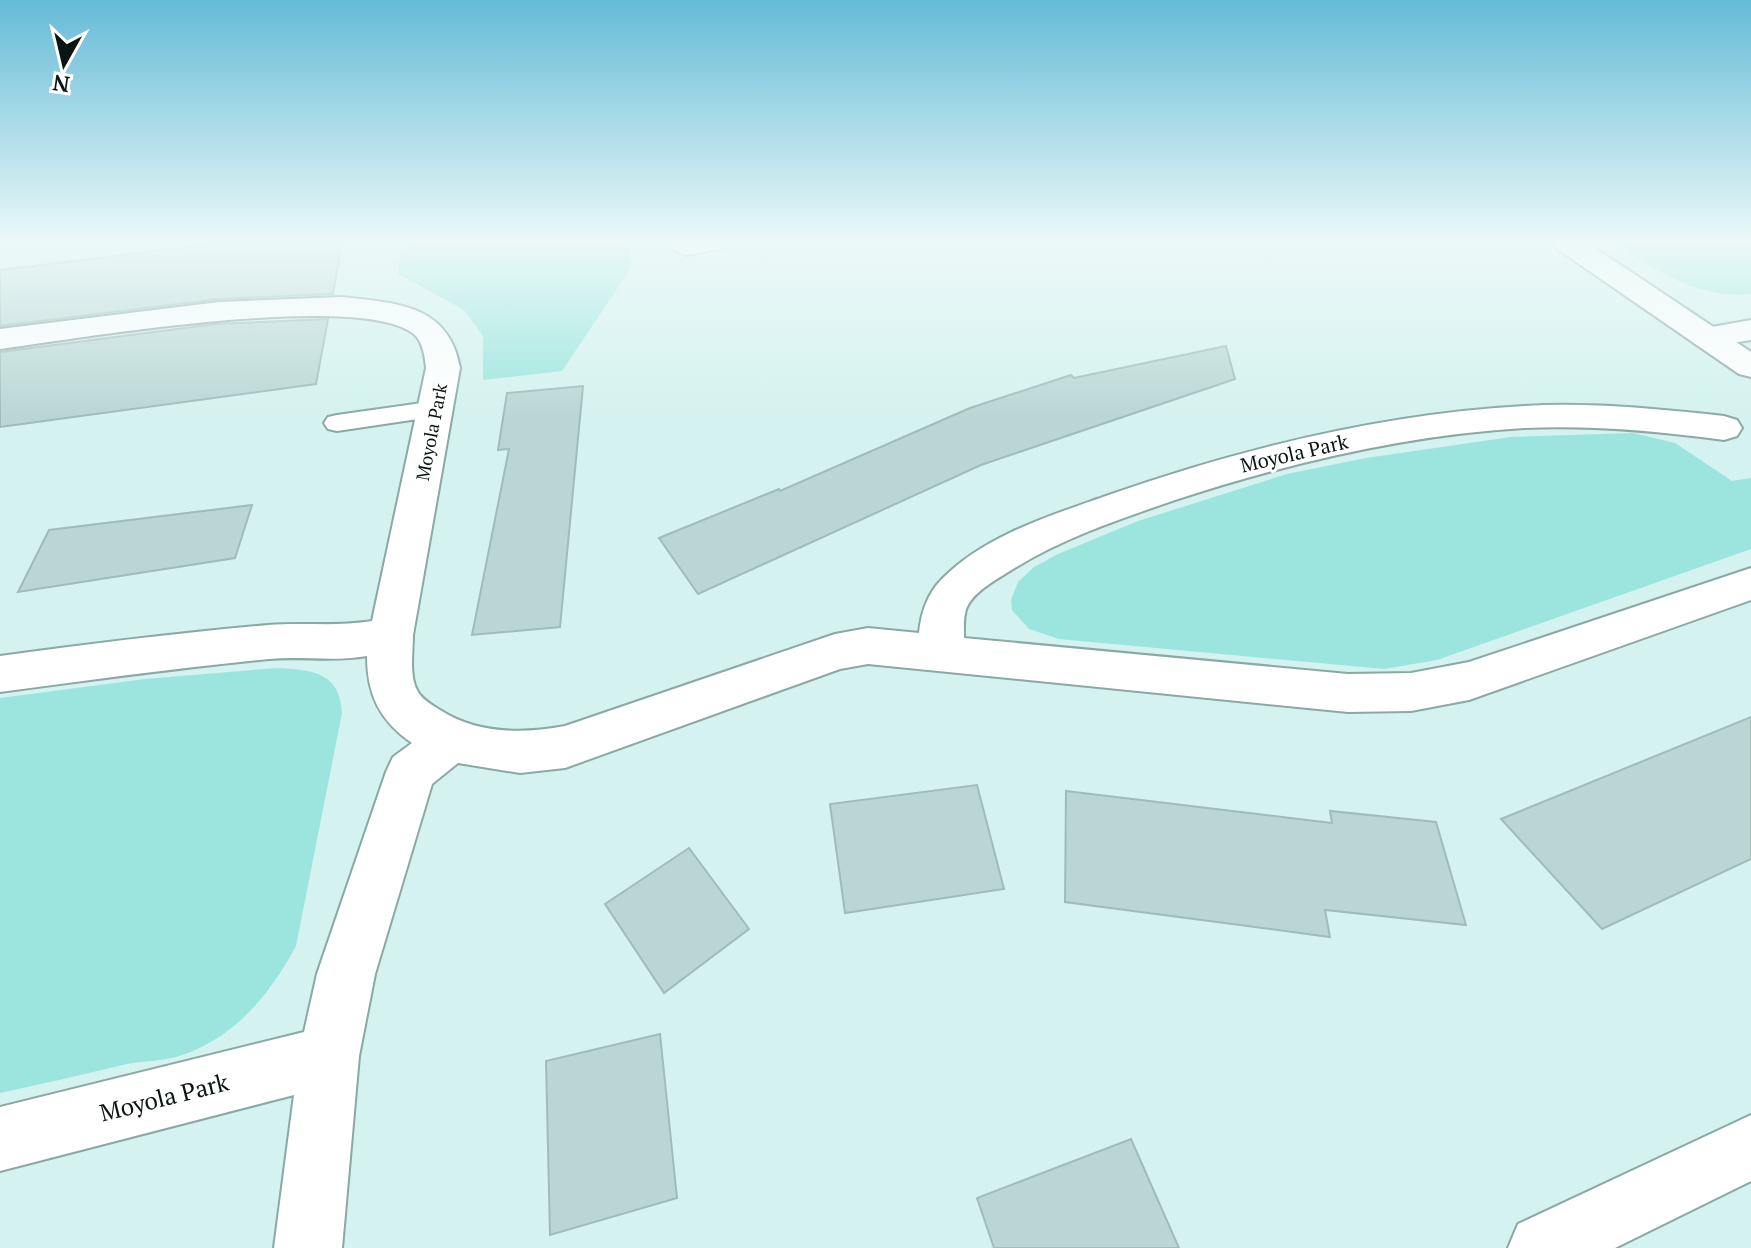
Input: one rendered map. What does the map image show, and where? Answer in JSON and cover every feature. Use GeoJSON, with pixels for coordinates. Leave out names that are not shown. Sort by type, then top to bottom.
{"type":"FeatureCollection","features":[{"type":"Feature","properties":{"kind":"street"},"geometry":{"type":"LineString","coordinates":[[1652,300],[1751,367]]}},
{"type":"Feature","properties":{"kind":"street","name":"Moyola Park"},"geometry":{"type":"LineString","coordinates":[[0,339],[277,307],[384,310],[425,326],[440,347],[443,368],[391,635],[389,674],[392,692],[413,719],[450,741],[493,752],[534,754],[565,747],[835,652],[868,646],[1348,693],[1411,692],[1502,672],[1751,584]]}},
{"type":"Feature","properties":{"kind":"street"},"geometry":{"type":"LineString","coordinates":[[1707,337],[1751,330]]}},
{"type":"Feature","properties":{"kind":"street","name":"Moyola Park"},"geometry":{"type":"LineString","coordinates":[[940,653],[946,605],[955,591],[1010,550],[1105,510],[1248,462],[1337,442],[1482,421],[1590,416],[1724,428]]}},
{"type":"Feature","properties":{"kind":"street"},"geometry":{"type":"LineString","coordinates":[[0,674],[172,651],[292,640],[339,644],[391,635]]}},
{"type":"Feature","properties":{"kind":"street"},"geometry":{"type":"LineString","coordinates":[[308,1248],[329,1056],[346,974],[411,772],[450,741]]}},
{"type":"Feature","properties":{"kind":"street","name":"Moyola Park"},"geometry":{"type":"LineString","coordinates":[[0,1139],[329,1056]]}},
{"type":"Feature","properties":{"kind":"street"},"geometry":{"type":"LineString","coordinates":[[1542,1248],[1751,1147]]}},
{"type":"Feature","properties":{"kind":"lane"},"geometry":{"type":"LineString","coordinates":[[337,423],[436,409]]}},
{"type":"Feature","properties":{"kind":"shaded area"},"geometry":{"type":"Polygon","coordinates":[[[446,300],[609,300],[562,371],[483,380],[483,336],[464,310],[446,300]]]}},
{"type":"Feature","properties":{"kind":"shaded area"},"geometry":{"type":"Polygon","coordinates":[[[1633,433],[1675,443],[1732,481],[1751,478],[1751,549],[1437,660],[1384,669],[1059,639],[1029,629],[1012,610],[1011,600],[1018,582],[1034,567],[1058,554],[1138,521],[1287,474],[1366,458],[1511,437],[1633,433]]]}},
{"type":"Feature","properties":{"kind":"shaded area"},"geometry":{"type":"Polygon","coordinates":[[[276,668],[312,672],[329,681],[336,689],[342,713],[296,946],[274,982],[232,1028],[196,1049],[176,1057],[127,1064],[0,1093],[0,698],[145,679],[276,668]]]}},
{"type":"Feature","properties":{"kind":"building"},"geometry":{"type":"Polygon","coordinates":[[[0,300],[209,300],[0,326],[0,300]]]}},
{"type":"Feature","properties":{"kind":"building"},"geometry":{"type":"Polygon","coordinates":[[[328,319],[316,384],[0,427],[0,352],[215,324],[328,319]]]}},
{"type":"Feature","properties":{"kind":"building"},"geometry":{"type":"Polygon","coordinates":[[[1226,346],[1235,379],[981,465],[698,594],[659,538],[780,491],[970,408],[1071,375],[1074,378],[1226,346]]]}},
{"type":"Feature","properties":{"kind":"building"},"geometry":{"type":"Polygon","coordinates":[[[583,386],[560,627],[472,635],[509,449],[498,450],[507,393],[583,386]]]}},
{"type":"Feature","properties":{"kind":"building"},"geometry":{"type":"Polygon","coordinates":[[[252,505],[235,558],[18,592],[49,530],[252,505]]]}},
{"type":"Feature","properties":{"kind":"building"},"geometry":{"type":"Polygon","coordinates":[[[1751,717],[1751,859],[1602,929],[1501,819],[1751,717]]]}},
{"type":"Feature","properties":{"kind":"building"},"geometry":{"type":"Polygon","coordinates":[[[977,785],[1004,889],[845,913],[830,804],[977,785]]]}},
{"type":"Feature","properties":{"kind":"building"},"geometry":{"type":"Polygon","coordinates":[[[1066,791],[1332,823],[1330,811],[1436,822],[1466,925],[1325,910],[1330,937],[1065,902],[1066,791]]]}},
{"type":"Feature","properties":{"kind":"building"},"geometry":{"type":"Polygon","coordinates":[[[689,848],[749,929],[664,993],[605,904],[689,848]]]}},
{"type":"Feature","properties":{"kind":"building"},"geometry":{"type":"Polygon","coordinates":[[[660,1034],[677,1198],[550,1235],[546,1061],[660,1034]]]}},
{"type":"Feature","properties":{"kind":"building"},"geometry":{"type":"Polygon","coordinates":[[[1131,1139],[1179,1248],[994,1248],[977,1198],[1131,1139]]]}}]}
